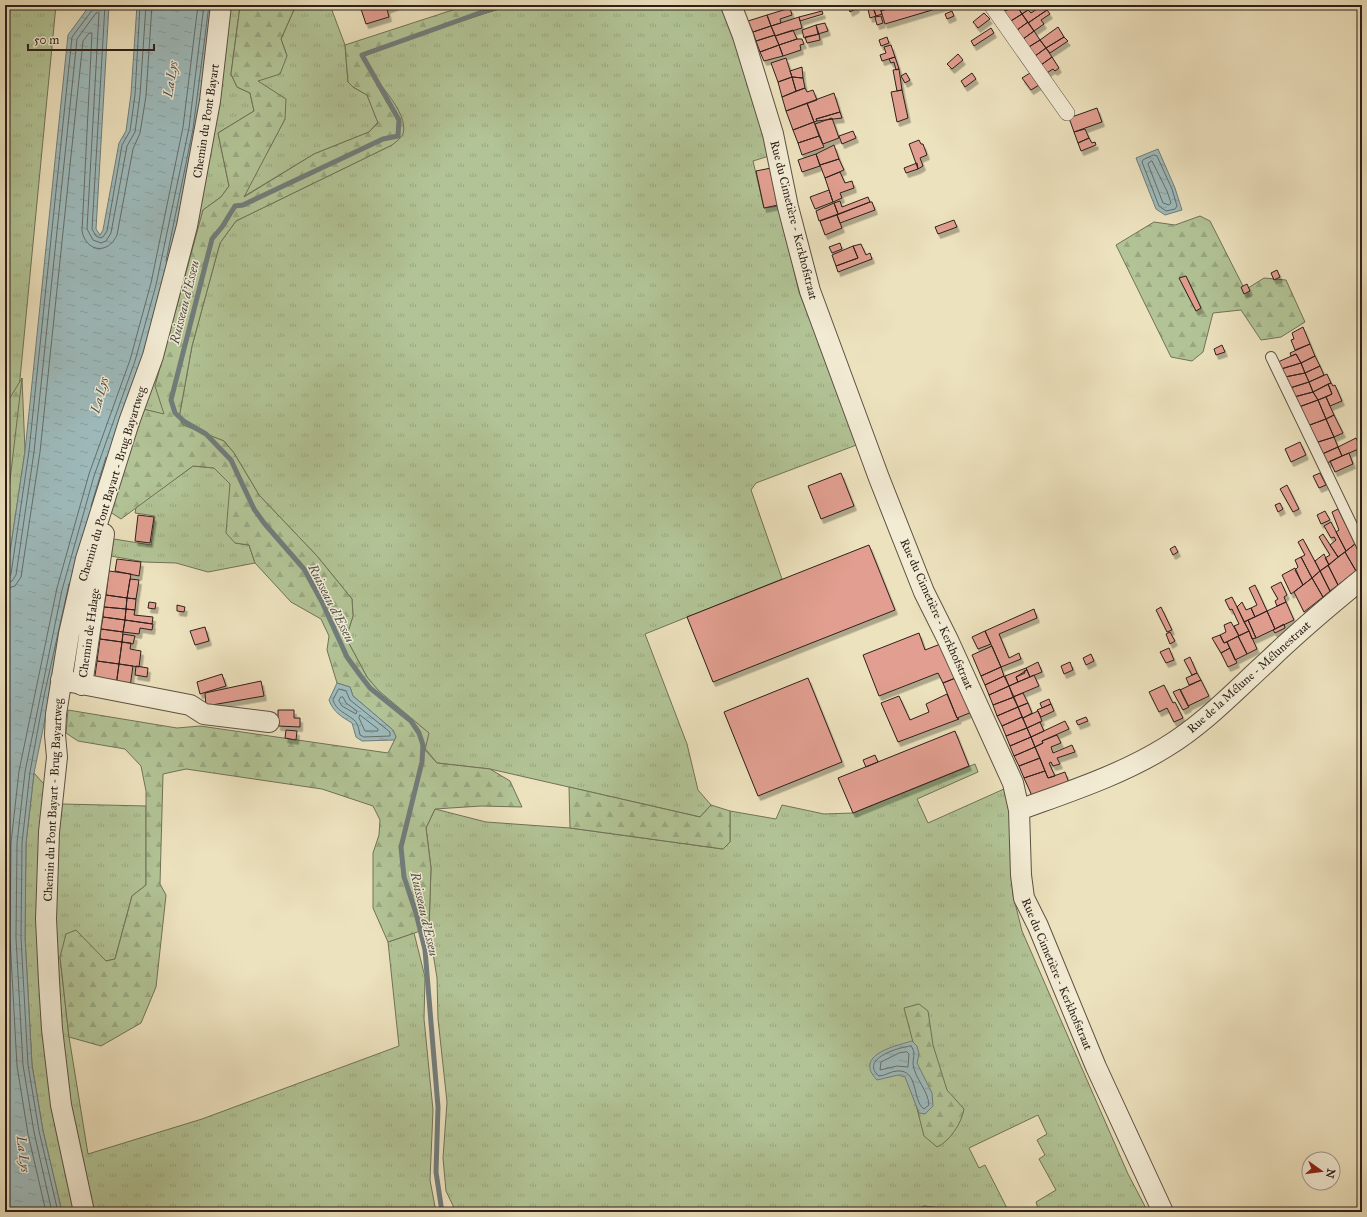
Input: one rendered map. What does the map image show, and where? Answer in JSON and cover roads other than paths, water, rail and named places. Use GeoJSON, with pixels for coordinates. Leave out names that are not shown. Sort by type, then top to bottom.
{"type":"FeatureCollection","features":[{"type":"Feature","properties":{"kind":"street","name":"Chemin du Pont Bayart"},"geometry":{"type":"LineString","coordinates":[[185,235],[208,119],[221,5]]}},
{"type":"Feature","properties":{"kind":"street","name":"Rue du Cimetière - Kerkhofstraat"},"geometry":{"type":"LineString","coordinates":[[731,5],[743,36],[773,134],[788,207],[810,291],[879,478],[924,592],[948,640],[1012,784],[1019,810],[1021,875],[1024,898],[1038,926],[1096,1067],[1163,1212]]}},
{"type":"Feature","properties":{"kind":"street"},"geometry":{"type":"LineString","coordinates":[[991,5],[1067,113]]}},
{"type":"Feature","properties":{"kind":"street","name":"Chemin du Pont Bayart - Brug Bayartweg"},"geometry":{"type":"LineString","coordinates":[[84,1212],[61,1105],[52,1029],[46,919],[48,832],[57,757],[55,735],[61,680],[86,559],[153,356],[185,235]]}},
{"type":"Feature","properties":{"kind":"street","name":"Chemin de Halage"},"geometry":{"type":"LineString","coordinates":[[82,685],[105,528],[101,511]]}},
{"type":"Feature","properties":{"kind":"street","name":"Rue de la Mélune - Mélunestraat"},"geometry":{"type":"LineString","coordinates":[[1019,810],[1108,775],[1166,747],[1219,707],[1326,608],[1362,580]]}},
{"type":"Feature","properties":{"kind":"street"},"geometry":{"type":"LineString","coordinates":[[61,680],[190,705],[204,714],[269,722]]}},
{"type":"Feature","properties":{"kind":"lane"},"geometry":{"type":"LineString","coordinates":[[1271,357],[1362,546]]}},
{"type":"Feature","properties":{"kind":"water","name":"La Lys"},"geometry":{"type":"Polygon","coordinates":[[[90,5],[109,5],[96,229],[100,235],[103,230],[119,143],[126,131],[131,94],[137,5],[213,5],[204,86],[165,287],[71,592],[34,773],[26,843],[25,938],[32,1065],[43,1131],[62,1212],[5,1212],[5,586],[25,451],[68,35],[90,5]]]}},
{"type":"Feature","properties":{"kind":"water"},"geometry":{"type":"Polygon","coordinates":[[[1158,149],[1175,188],[1182,210],[1165,215],[1156,209],[1136,158],[1158,149]]]}},
{"type":"Feature","properties":{"kind":"water"},"geometry":{"type":"Polygon","coordinates":[[[337,683],[350,687],[353,696],[393,730],[396,737],[394,740],[362,741],[356,737],[352,723],[335,711],[329,700],[337,683]]]}},
{"type":"Feature","properties":{"kind":"water"},"geometry":{"type":"Polygon","coordinates":[[[912,1041],[917,1046],[919,1054],[917,1063],[932,1093],[933,1106],[925,1114],[919,1113],[905,1077],[898,1075],[877,1080],[871,1071],[870,1064],[873,1058],[879,1053],[912,1041]]]}},
{"type":"Feature","properties":{"kind":"waterway","name":"Ruisseau d'Esseu"},"geometry":{"type":"LineString","coordinates":[[442,1212],[436,1172],[438,1107],[425,950],[416,913],[404,877],[401,847],[422,762],[423,745],[419,733],[411,721],[370,688],[360,675],[347,657],[322,602],[304,569],[264,523],[254,509],[231,460],[206,434],[185,422],[175,413],[171,400],[212,239],[222,227],[235,206],[243,205],[383,139],[398,136],[399,120],[362,55],[502,5]]}}]}
